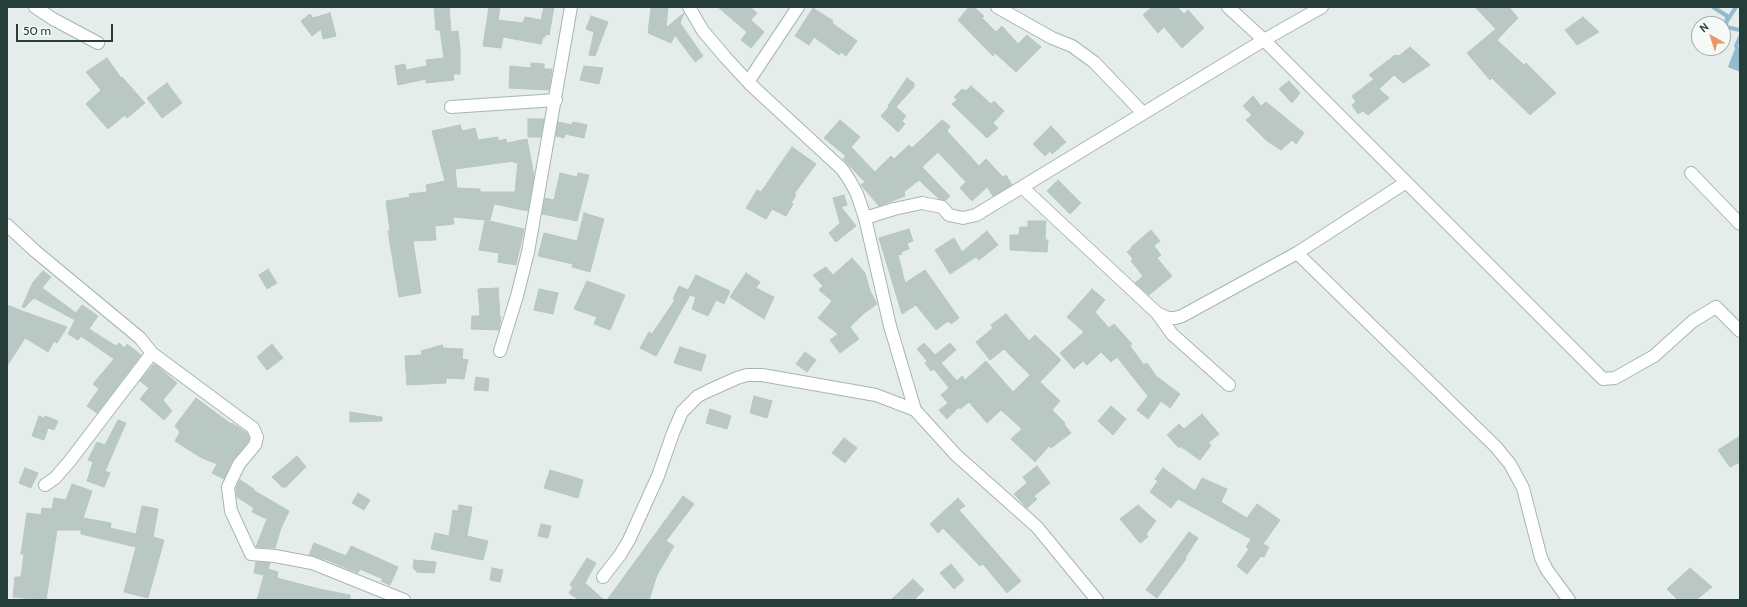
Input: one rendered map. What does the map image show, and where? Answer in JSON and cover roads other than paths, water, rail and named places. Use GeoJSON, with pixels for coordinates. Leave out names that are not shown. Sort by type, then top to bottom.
{"type":"FeatureCollection","features":[{"type":"Feature","properties":{"kind":"street"},"geometry":{"type":"LineString","coordinates":[[35,7],[53,19],[98,43]]}},
{"type":"Feature","properties":{"kind":"street"},"geometry":{"type":"LineString","coordinates":[[500,351],[517,296],[528,252],[556,100],[571,7]]}},
{"type":"Feature","properties":{"kind":"street"},"geometry":{"type":"LineString","coordinates":[[689,7],[704,31],[748,82],[842,169],[857,194],[865,218],[890,326],[915,410],[956,455],[1037,527],[1097,600]]}},
{"type":"Feature","properties":{"kind":"street"},"geometry":{"type":"LineString","coordinates":[[748,82],[798,7]]}},
{"type":"Feature","properties":{"kind":"street"},"geometry":{"type":"LineString","coordinates":[[997,7],[1052,38],[1072,46],[1094,62],[1143,113]]}},
{"type":"Feature","properties":{"kind":"street"},"geometry":{"type":"LineString","coordinates":[[1228,7],[1264,40],[1602,379],[1615,378],[1654,356],[1693,321],[1716,307],[1740,331]]}},
{"type":"Feature","properties":{"kind":"street"},"geometry":{"type":"LineString","coordinates":[[865,218],[899,207],[922,203],[942,207],[949,215],[963,218],[976,215],[1264,40],[1322,7]]}},
{"type":"Feature","properties":{"kind":"street"},"geometry":{"type":"LineString","coordinates":[[451,107],[556,100]]}},
{"type":"Feature","properties":{"kind":"street"},"geometry":{"type":"LineString","coordinates":[[1691,173],[1740,224]]}},
{"type":"Feature","properties":{"kind":"street"},"geometry":{"type":"LineString","coordinates":[[1157,313],[1168,318],[1182,316],[1297,253],[1405,183]]}},
{"type":"Feature","properties":{"kind":"street"},"geometry":{"type":"LineString","coordinates":[[1022,187],[1157,313],[1172,334],[1229,385]]}},
{"type":"Feature","properties":{"kind":"street"},"geometry":{"type":"LineString","coordinates":[[7,225],[35,251],[140,338],[152,353],[253,428],[257,437],[255,445],[238,464],[228,487],[231,511],[251,554],[275,556],[312,564],[404,600]]}},
{"type":"Feature","properties":{"kind":"street"},"geometry":{"type":"LineString","coordinates":[[1297,253],[1496,447],[1510,464],[1522,488],[1541,558],[1547,570],[1569,600]]}},
{"type":"Feature","properties":{"kind":"street"},"geometry":{"type":"LineString","coordinates":[[45,485],[55,478],[70,462],[152,353]]}},
{"type":"Feature","properties":{"kind":"street"},"geometry":{"type":"LineString","coordinates":[[603,577],[620,555],[629,540],[658,476],[682,412],[698,396],[737,378],[748,375],[762,375],[876,395],[915,410]]}},
{"type":"Feature","properties":{"kind":"water"},"geometry":{"type":"Polygon","coordinates":[[[1736,46],[1740,47],[1740,72],[1728,67],[1736,46]]]}},
{"type":"Feature","properties":{"kind":"waterway"},"geometry":{"type":"LineString","coordinates":[[1713,7],[1727,16],[1726,27],[1740,30]]}},
{"type":"Feature","properties":{"kind":"waterway"},"geometry":{"type":"LineString","coordinates":[[1730,16],[1736,7]]}},
{"type":"Feature","properties":{"kind":"waterway"},"geometry":{"type":"LineString","coordinates":[[1736,46],[1740,37]]}}]}
